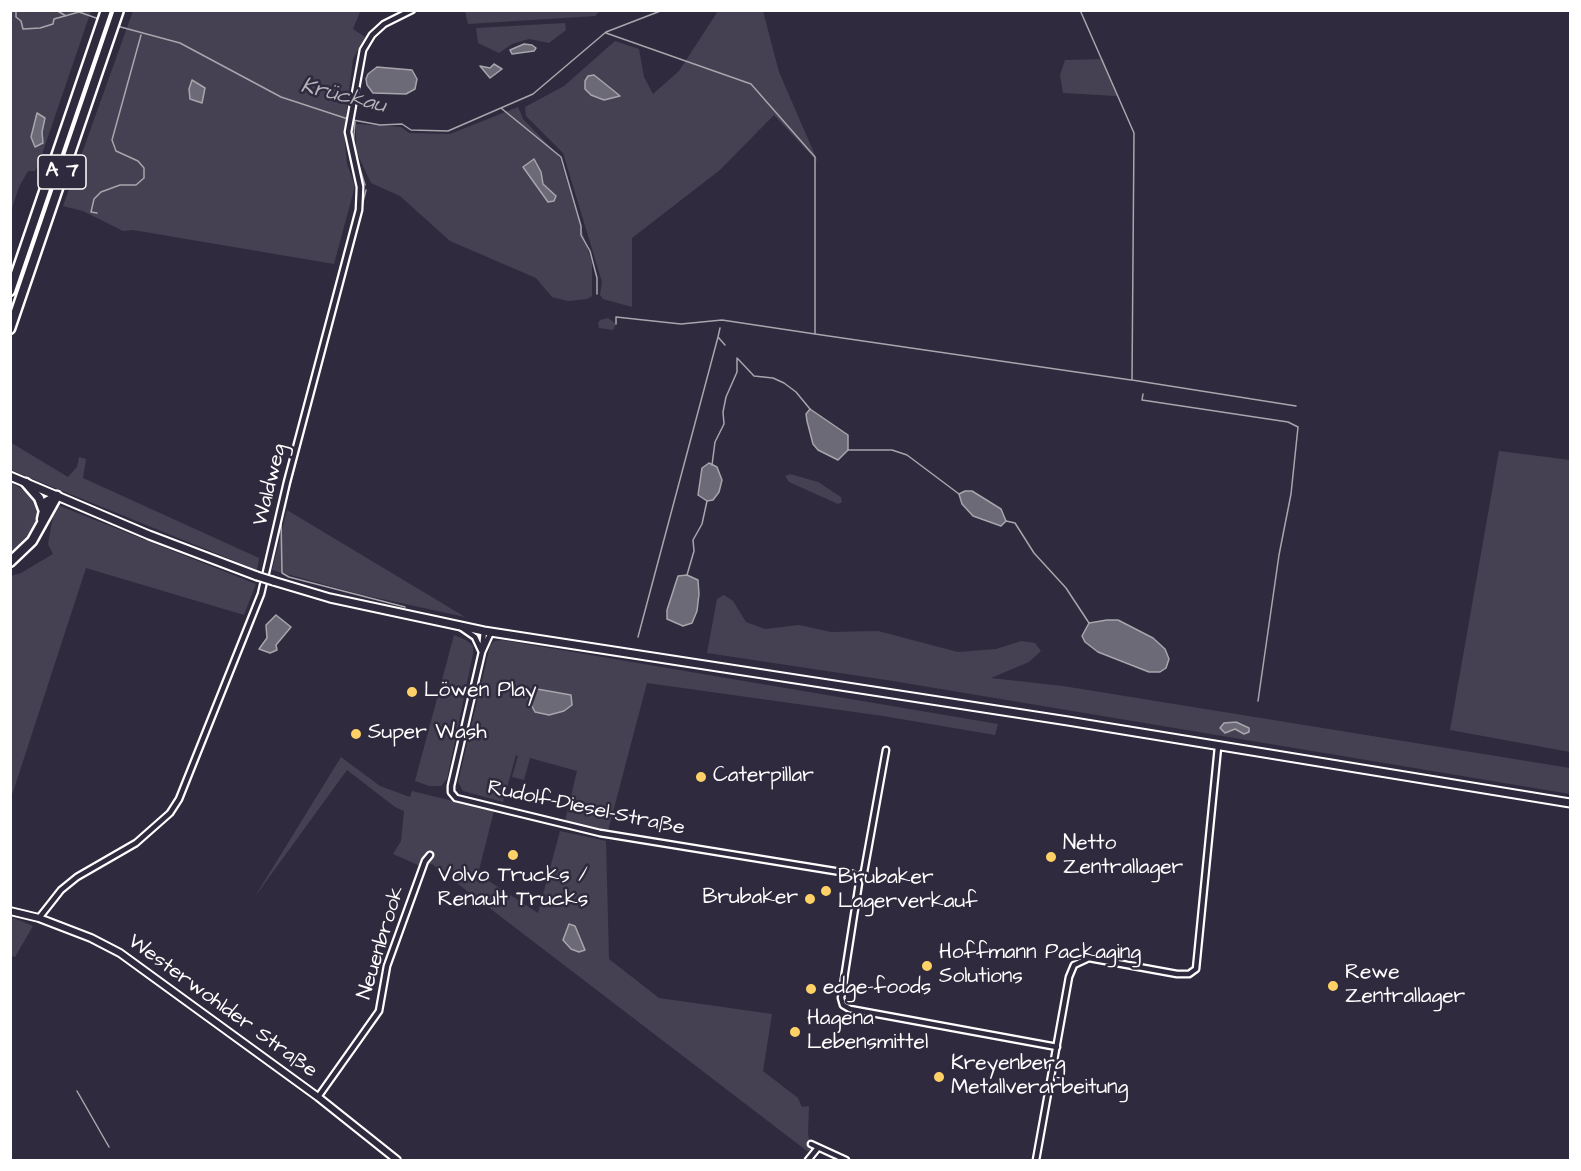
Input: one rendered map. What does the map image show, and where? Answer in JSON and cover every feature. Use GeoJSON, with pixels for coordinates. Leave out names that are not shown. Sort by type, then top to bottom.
{"type":"FeatureCollection","features":[{"type":"Feature","properties":{"kind":"highway","name":"A 7"},"geometry":{"type":"LineString","coordinates":[[10,291],[106,12]]}},
{"type":"Feature","properties":{"kind":"highway","name":"A 7"},"geometry":{"type":"LineString","coordinates":[[10,329],[118,14]]}},
{"type":"Feature","properties":{"kind":"highway"},"geometry":{"type":"LineString","coordinates":[[10,278],[20,261]]}},
{"type":"Feature","properties":{"kind":"highway"},"geometry":{"type":"LineString","coordinates":[[26,483],[39,498],[43,509]]}},
{"type":"Feature","properties":{"kind":"highway"},"geometry":{"type":"LineString","coordinates":[[41,522],[47,500],[57,495]]}},
{"type":"Feature","properties":{"kind":"highway"},"geometry":{"type":"LineString","coordinates":[[10,562],[32,541],[57,495]]}},
{"type":"Feature","properties":{"kind":"highway"},"geometry":{"type":"LineString","coordinates":[[10,557],[20,554]]}},
{"type":"Feature","properties":{"kind":"main road"},"geometry":{"type":"LineString","coordinates":[[10,476],[256,576],[330,598],[459,626],[1068,721],[1570,803]]}},
{"type":"Feature","properties":{"kind":"street","name":"Waldweg"},"geometry":{"type":"LineString","coordinates":[[39,918],[55,896],[77,877],[136,843],[170,813],[179,799],[261,594],[287,482],[359,210],[361,197],[348,143],[363,50],[372,35],[384,24],[412,10]]}},
{"type":"Feature","properties":{"kind":"street"},"geometry":{"type":"LineString","coordinates":[[459,626],[475,637],[482,652]]}},
{"type":"Feature","properties":{"kind":"street","name":"Rudolf-Diesel-Straße"},"geometry":{"type":"LineString","coordinates":[[487,631],[451,786],[451,792],[456,798],[600,833],[844,872],[858,878]]}},
{"type":"Feature","properties":{"kind":"street"},"geometry":{"type":"LineString","coordinates":[[1036,1161],[1069,976],[1078,961],[1089,958],[1182,974],[1189,974],[1196,969],[1218,747]]}},
{"type":"Feature","properties":{"kind":"street"},"geometry":{"type":"LineString","coordinates":[[886,750],[864,872],[858,878],[841,998],[843,1005],[850,1009],[1057,1047]]}},
{"type":"Feature","properties":{"kind":"street","name":"Neuenbrook"},"geometry":{"type":"LineString","coordinates":[[318,1097],[379,1011],[387,966],[429,855]]}},
{"type":"Feature","properties":{"kind":"street","name":"Westerwohlder Straße"},"geometry":{"type":"LineString","coordinates":[[10,911],[39,918],[91,938],[120,953],[318,1097],[397,1161]]}},
{"type":"Feature","properties":{"kind":"street"},"geometry":{"type":"LineString","coordinates":[[811,1144],[817,1149],[846,1161]]}},
{"type":"Feature","properties":{"kind":"street"},"geometry":{"type":"LineString","coordinates":[[808,1161],[817,1149]]}},
{"type":"Feature","properties":{"kind":"shaded area"},"geometry":{"type":"Polygon","coordinates":[[[465,10],[600,11],[595,16],[468,24],[465,10]]]}},
{"type":"Feature","properties":{"kind":"shaded area"},"geometry":{"type":"Polygon","coordinates":[[[11,11],[91,11],[39,163],[35,171],[28,171],[19,187],[11,211],[11,11]]]}},
{"type":"Feature","properties":{"kind":"shaded area"},"geometry":{"type":"Polygon","coordinates":[[[133,11],[360,12],[353,29],[365,37],[353,59],[344,132],[347,164],[355,186],[334,264],[133,230],[123,231],[83,211],[63,206],[133,11]]]}},
{"type":"Feature","properties":{"kind":"shaded area"},"geometry":{"type":"Polygon","coordinates":[[[718,11],[763,11],[779,72],[818,162],[774,115],[720,170],[632,238],[632,307],[603,299],[600,295],[602,282],[563,153],[526,116],[525,107],[564,86],[615,41],[639,49],[644,77],[653,94],[679,71],[718,11]],[[594,75],[585,89],[591,95],[604,100],[619,96],[594,75]]]}},
{"type":"Feature","properties":{"kind":"shaded area"},"geometry":{"type":"Polygon","coordinates":[[[565,23],[566,30],[549,43],[529,39],[512,44],[499,53],[478,43],[476,28],[565,23]]]}},
{"type":"Feature","properties":{"kind":"shaded area"},"geometry":{"type":"Polygon","coordinates":[[[524,44],[536,48],[534,51],[512,54],[510,50],[524,44]]]}},
{"type":"Feature","properties":{"kind":"shaded area"},"geometry":{"type":"Polygon","coordinates":[[[1103,59],[1117,96],[1063,93],[1060,75],[1065,60],[1103,59]]]}},
{"type":"Feature","properties":{"kind":"shaded area"},"geometry":{"type":"Polygon","coordinates":[[[494,64],[502,69],[490,78],[480,66],[490,68],[494,64]]]}},
{"type":"Feature","properties":{"kind":"shaded area"},"geometry":{"type":"Polygon","coordinates":[[[377,67],[412,70],[417,79],[415,89],[406,94],[373,93],[366,79],[368,74],[377,67]]]}},
{"type":"Feature","properties":{"kind":"shaded area"},"geometry":{"type":"Polygon","coordinates":[[[594,75],[620,96],[604,100],[591,95],[585,89],[585,81],[588,76],[594,75]]]}},
{"type":"Feature","properties":{"kind":"shaded area"},"geometry":{"type":"Polygon","coordinates":[[[192,80],[205,88],[202,103],[190,99],[189,89],[192,80]]]}},
{"type":"Feature","properties":{"kind":"shaded area"},"geometry":{"type":"Polygon","coordinates":[[[518,107],[523,119],[559,156],[592,263],[592,296],[587,299],[568,301],[552,297],[536,278],[450,241],[400,196],[371,183],[356,151],[356,124],[401,127],[409,133],[450,134],[518,107]]]}},
{"type":"Feature","properties":{"kind":"shaded area"},"geometry":{"type":"Polygon","coordinates":[[[37,113],[45,118],[42,132],[43,143],[35,147],[31,137],[37,113]]]}},
{"type":"Feature","properties":{"kind":"shaded area"},"geometry":{"type":"Polygon","coordinates":[[[534,159],[541,172],[543,184],[556,196],[554,201],[548,202],[523,167],[534,159]]]}},
{"type":"Feature","properties":{"kind":"shaded area"},"geometry":{"type":"Polygon","coordinates":[[[608,318],[616,324],[613,330],[599,328],[600,320],[608,318]]]}},
{"type":"Feature","properties":{"kind":"shaded area"},"geometry":{"type":"Polygon","coordinates":[[[810,409],[848,435],[848,450],[838,460],[818,450],[813,444],[806,414],[810,409]]]}},
{"type":"Feature","properties":{"kind":"shaded area"},"geometry":{"type":"Polygon","coordinates":[[[10,442],[68,477],[77,467],[79,457],[86,459],[83,478],[259,558],[257,570],[11,470],[10,442]]]}},
{"type":"Feature","properties":{"kind":"shaded area"},"geometry":{"type":"Polygon","coordinates":[[[1499,451],[1570,460],[1570,752],[1450,730],[1499,451]]]}},
{"type":"Feature","properties":{"kind":"shaded area"},"geometry":{"type":"Polygon","coordinates":[[[709,463],[717,467],[722,480],[719,492],[713,500],[707,501],[698,495],[702,468],[709,463]]]}},
{"type":"Feature","properties":{"kind":"shaded area"},"geometry":{"type":"Polygon","coordinates":[[[790,474],[818,482],[841,497],[842,502],[838,504],[789,482],[785,476],[790,474]]]}},
{"type":"Feature","properties":{"kind":"shaded area"},"geometry":{"type":"Polygon","coordinates":[[[11,482],[37,499],[40,508],[37,522],[27,542],[11,553],[11,482]]]}},
{"type":"Feature","properties":{"kind":"shaded area"},"geometry":{"type":"Polygon","coordinates":[[[972,491],[1001,509],[1006,521],[1001,526],[973,516],[962,504],[959,494],[972,491]]]}},
{"type":"Feature","properties":{"kind":"shaded area"},"geometry":{"type":"Polygon","coordinates":[[[60,506],[256,584],[244,615],[86,568],[11,798],[11,576],[21,573],[53,554],[48,544],[54,511],[60,506]]]}},
{"type":"Feature","properties":{"kind":"shaded area"},"geometry":{"type":"Polygon","coordinates":[[[287,510],[465,617],[359,594],[272,570],[287,510]]]}},
{"type":"Feature","properties":{"kind":"shaded area"},"geometry":{"type":"Polygon","coordinates":[[[687,575],[698,580],[699,594],[697,611],[692,623],[683,626],[667,619],[667,610],[678,576],[687,575]]]}},
{"type":"Feature","properties":{"kind":"shaded area"},"geometry":{"type":"Polygon","coordinates":[[[724,595],[733,601],[746,622],[765,629],[799,625],[831,632],[878,631],[958,652],[996,649],[1021,641],[1035,643],[1041,651],[1029,662],[991,678],[1063,686],[1570,768],[1570,794],[893,681],[707,653],[717,599],[724,595]]]}},
{"type":"Feature","properties":{"kind":"shaded area"},"geometry":{"type":"Polygon","coordinates":[[[276,615],[291,627],[276,645],[277,650],[270,653],[259,649],[267,638],[266,625],[276,615]]]}},
{"type":"Feature","properties":{"kind":"shaded area"},"geometry":{"type":"Polygon","coordinates":[[[1118,620],[1153,638],[1165,649],[1169,659],[1166,668],[1160,672],[1149,672],[1098,652],[1085,642],[1082,636],[1089,623],[1118,620]]]}},
{"type":"Feature","properties":{"kind":"shaded area"},"geometry":{"type":"Polygon","coordinates":[[[454,635],[473,646],[473,654],[447,779],[441,786],[429,786],[415,781],[454,635]]]}},
{"type":"Feature","properties":{"kind":"shaded area"},"geometry":{"type":"Polygon","coordinates":[[[502,640],[998,724],[995,735],[883,716],[647,683],[608,831],[565,821],[577,771],[530,758],[524,780],[512,777],[518,756],[516,755],[503,802],[463,791],[458,782],[490,646],[494,641],[502,640]]]}},
{"type":"Feature","properties":{"kind":"shaded area"},"geometry":{"type":"Polygon","coordinates":[[[537,689],[571,695],[572,705],[564,711],[549,715],[535,712],[528,699],[537,689]]]}},
{"type":"Feature","properties":{"kind":"shaded area"},"geometry":{"type":"Polygon","coordinates":[[[1236,722],[1249,728],[1249,732],[1244,734],[1235,729],[1225,733],[1220,728],[1224,723],[1236,722]]]}},
{"type":"Feature","properties":{"kind":"shaded area"},"geometry":{"type":"Polygon","coordinates":[[[341,757],[380,786],[410,797],[412,791],[494,811],[478,874],[538,913],[560,831],[606,841],[609,959],[659,998],[772,1014],[763,1071],[798,1098],[802,1107],[809,1106],[808,1133],[811,1151],[807,1151],[432,864],[420,866],[393,854],[401,841],[404,811],[395,807],[347,770],[254,898],[341,757]]]}},
{"type":"Feature","properties":{"kind":"shaded area"},"geometry":{"type":"Polygon","coordinates":[[[11,917],[33,926],[15,957],[11,956],[11,917]]]}},
{"type":"Feature","properties":{"kind":"shaded area"},"geometry":{"type":"Polygon","coordinates":[[[569,924],[575,926],[585,950],[579,952],[571,949],[563,940],[569,924]]]}},
{"type":"Feature","properties":{"kind":"waterway","name":"Krückau"},"geometry":{"type":"LineString","coordinates":[[16,10],[16,17],[21,21],[23,29],[40,28],[53,24],[54,19],[79,12],[99,19]]}},
{"type":"Feature","properties":{"kind":"waterway","name":"Krückau"},"geometry":{"type":"LineString","coordinates":[[56,10],[66,16]]}},
{"type":"Feature","properties":{"kind":"waterway","name":"Krückau"},"geometry":{"type":"LineString","coordinates":[[353,120],[380,125],[402,124],[411,130],[448,131],[533,94],[606,32],[663,10]]}},
{"type":"Feature","properties":{"kind":"waterway"},"geometry":{"type":"LineString","coordinates":[[1080,10],[1134,133],[1132,380],[1296,406]]}},
{"type":"Feature","properties":{"kind":"waterway","name":"Krückau"},"geometry":{"type":"LineString","coordinates":[[117,26],[180,43],[281,97],[348,119]]}},
{"type":"Feature","properties":{"kind":"waterway"},"geometry":{"type":"LineString","coordinates":[[606,33],[751,84],[815,157],[815,334],[722,320],[681,324],[616,317],[616,324]]}},
{"type":"Feature","properties":{"kind":"waterway"},"geometry":{"type":"LineString","coordinates":[[97,213],[91,212],[94,199],[101,192],[120,185],[136,185],[144,178],[144,168],[138,161],[116,151],[112,140],[141,35]]}},
{"type":"Feature","properties":{"kind":"waterway"},"geometry":{"type":"LineString","coordinates":[[501,108],[561,157],[581,226],[581,235],[590,251],[597,278],[597,294]]}},
{"type":"Feature","properties":{"kind":"waterway"},"geometry":{"type":"LineString","coordinates":[[353,147],[355,122]]}},
{"type":"Feature","properties":{"kind":"waterway"},"geometry":{"type":"LineString","coordinates":[[355,152],[365,185]]}},
{"type":"Feature","properties":{"kind":"waterway"},"geometry":{"type":"LineString","coordinates":[[358,222],[366,190]]}},
{"type":"Feature","properties":{"kind":"waterway"},"geometry":{"type":"LineString","coordinates":[[284,508],[352,244]]}},
{"type":"Feature","properties":{"kind":"waterway"},"geometry":{"type":"LineString","coordinates":[[720,328],[718,337],[725,345]]}},
{"type":"Feature","properties":{"kind":"waterway"},"geometry":{"type":"LineString","coordinates":[[815,334],[1131,380]]}},
{"type":"Feature","properties":{"kind":"waterway"},"geometry":{"type":"LineString","coordinates":[[638,637],[718,337]]}},
{"type":"Feature","properties":{"kind":"waterway"},"geometry":{"type":"LineString","coordinates":[[712,465],[715,442],[724,424],[723,412],[726,397],[737,372],[737,358]]}},
{"type":"Feature","properties":{"kind":"waterway"},"geometry":{"type":"LineString","coordinates":[[738,359],[754,376],[773,378],[784,383],[796,392],[810,409]]}},
{"type":"Feature","properties":{"kind":"waterway"},"geometry":{"type":"LineString","coordinates":[[1143,394],[1142,400],[1288,422],[1298,427],[1291,494],[1279,555],[1258,701]]}},
{"type":"Feature","properties":{"kind":"waterway"},"geometry":{"type":"LineString","coordinates":[[848,450],[892,450],[907,455],[959,494]]}},
{"type":"Feature","properties":{"kind":"waterway"},"geometry":{"type":"LineString","coordinates":[[687,575],[694,551],[693,540],[702,524],[707,501]]}},
{"type":"Feature","properties":{"kind":"waterway"},"geometry":{"type":"LineString","coordinates":[[281,518],[282,573],[289,577],[405,607]]}},
{"type":"Feature","properties":{"kind":"waterway"},"geometry":{"type":"LineString","coordinates":[[1006,521],[1015,523],[1034,553],[1066,588],[1089,623]]}},
{"type":"Feature","properties":{"kind":"waterway"},"geometry":{"type":"LineString","coordinates":[[77,1091],[109,1147]]}},
{"type":"Feature","properties":{"kind":"place","name":"Löwen Play"},"geometry":{"type":"Point","coordinates":[412,692]}},
{"type":"Feature","properties":{"kind":"place","name":"Super Wash"},"geometry":{"type":"Point","coordinates":[356,734]}},
{"type":"Feature","properties":{"kind":"place","name":"Caterpillar"},"geometry":{"type":"Point","coordinates":[701,777]}},
{"type":"Feature","properties":{"kind":"place","name":"Volvo Trucks / Renault Trucks"},"geometry":{"type":"Point","coordinates":[513,855]}},
{"type":"Feature","properties":{"kind":"place","name":"Netto Zentrallager"},"geometry":{"type":"Point","coordinates":[1051,857]}},
{"type":"Feature","properties":{"kind":"place","name":"Brubaker Lagerverkauf"},"geometry":{"type":"Point","coordinates":[826,891]}},
{"type":"Feature","properties":{"kind":"place","name":"Brubaker"},"geometry":{"type":"Point","coordinates":[810,899]}},
{"type":"Feature","properties":{"kind":"place","name":"Hoffmann Packaging Solutions"},"geometry":{"type":"Point","coordinates":[927,966]}},
{"type":"Feature","properties":{"kind":"place","name":"Rewe Zentrallager"},"geometry":{"type":"Point","coordinates":[1333,986]}},
{"type":"Feature","properties":{"kind":"place","name":"edge-foods"},"geometry":{"type":"Point","coordinates":[811,989]}},
{"type":"Feature","properties":{"kind":"place","name":"Hagena Lebensmittel"},"geometry":{"type":"Point","coordinates":[795,1032]}},
{"type":"Feature","properties":{"kind":"place","name":"Kreyenberg Metallverarbeitung"},"geometry":{"type":"Point","coordinates":[939,1077]}}]}
